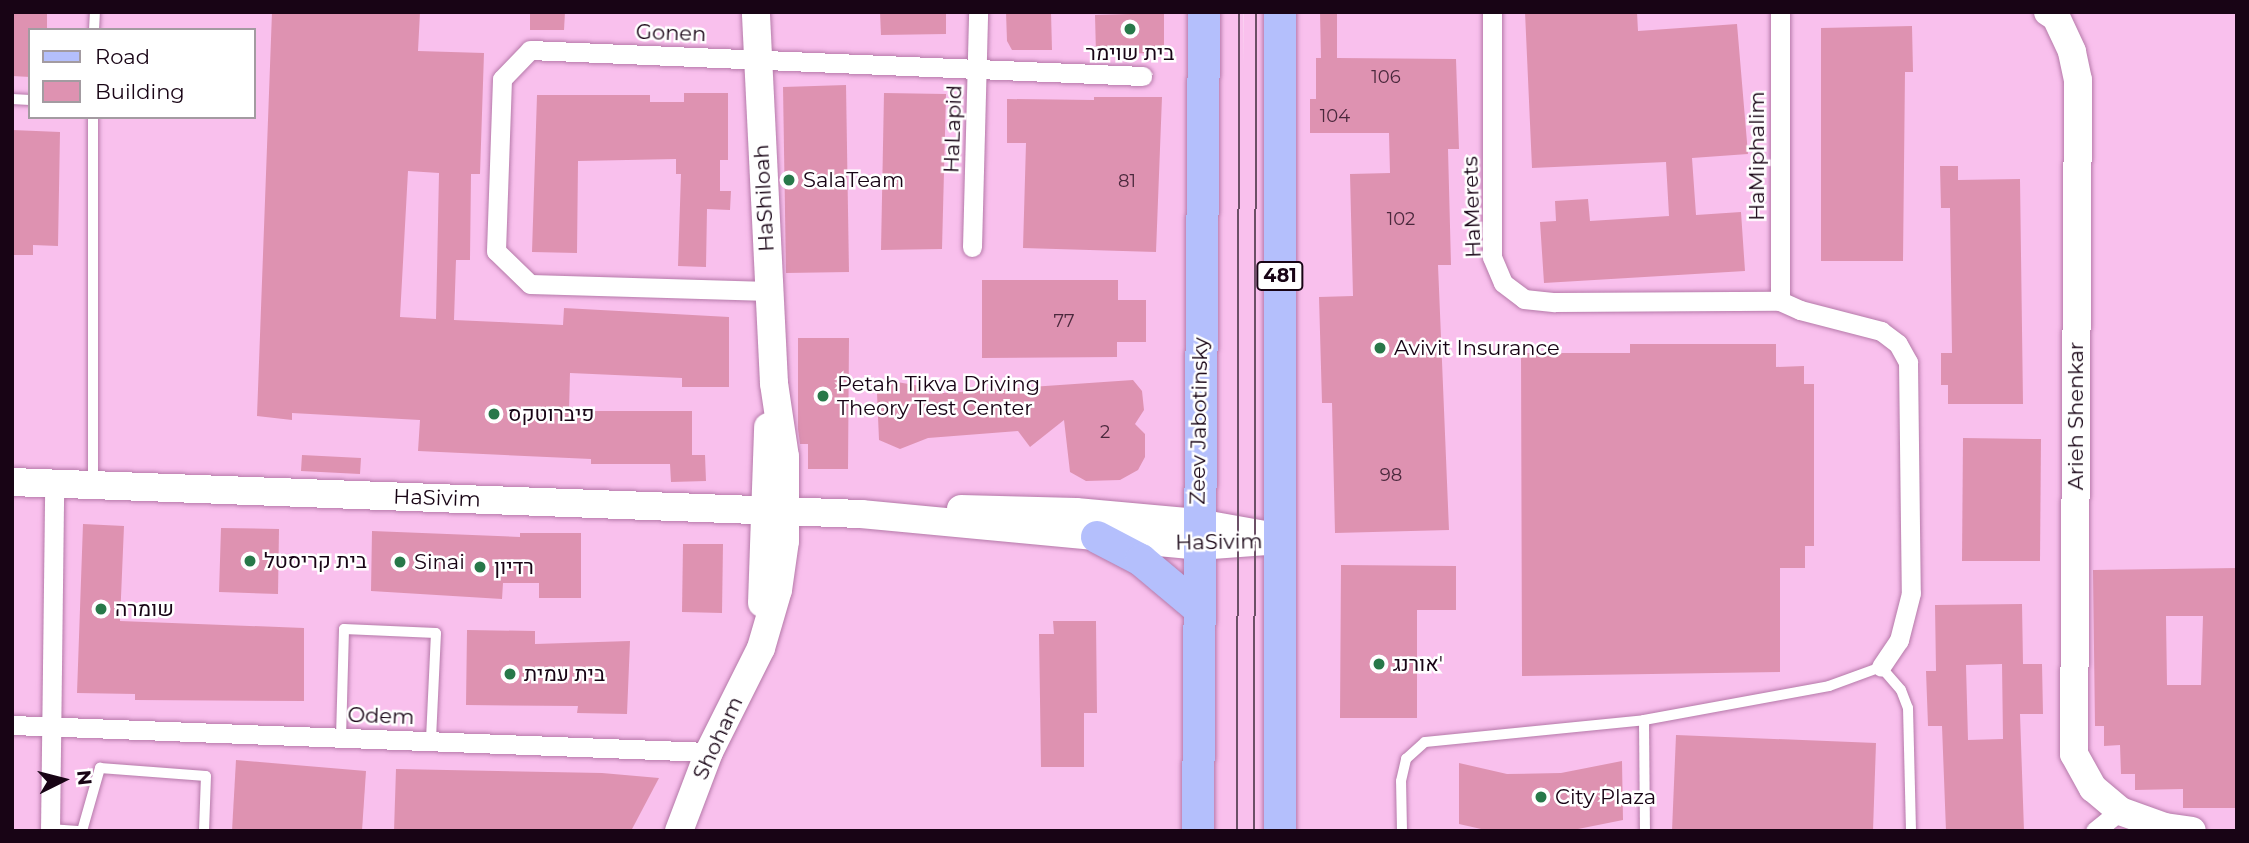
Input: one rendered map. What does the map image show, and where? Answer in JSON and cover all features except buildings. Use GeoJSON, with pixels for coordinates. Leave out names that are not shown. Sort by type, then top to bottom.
{"type":"FeatureCollection","features":[{"type":"Feature","properties":{"kind":"main road","name":"Zeev Jabotinsky"},"geometry":{"type":"LineString","coordinates":[[1198,831],[1197,607],[1203,12]]}},
{"type":"Feature","properties":{"kind":"main road","name":"481"},"geometry":{"type":"LineString","coordinates":[[1280,12],[1280,831]]}},
{"type":"Feature","properties":{"kind":"main road"},"geometry":{"type":"LineString","coordinates":[[1097,537],[1142,560],[1197,607]]}},
{"type":"Feature","properties":{"kind":"street","name":"HaShiloah"},"geometry":{"type":"LineString","coordinates":[[756,12],[756,59],[774,383],[785,457],[775,511]]}},
{"type":"Feature","properties":{"kind":"street","name":"HaLapid"},"geometry":{"type":"LineString","coordinates":[[972,247],[978,12]]}},
{"type":"Feature","properties":{"kind":"street","name":"HaMerets"},"geometry":{"type":"LineString","coordinates":[[1492,12],[1492,257],[1503,283],[1524,299],[1555,302],[1780,300]]}},
{"type":"Feature","properties":{"kind":"street","name":"HaMiphalim"},"geometry":{"type":"LineString","coordinates":[[1780,12],[1780,300]]}},
{"type":"Feature","properties":{"kind":"street","name":"Arieh Shenkar"},"geometry":{"type":"LineString","coordinates":[[2048,12],[2056,17],[2072,51],[2078,80],[2074,754],[2093,789],[2120,811],[2165,827],[2192,831]]}},
{"type":"Feature","properties":{"kind":"street","name":"Gonen"},"geometry":{"type":"LineString","coordinates":[[769,291],[530,284],[496,251],[502,79],[530,50],[1142,76]]}},
{"type":"Feature","properties":{"kind":"street"},"geometry":{"type":"LineString","coordinates":[[1780,300],[1800,310],[1881,331],[1898,344],[1908,362],[1911,593],[1899,640],[1881,667]]}},
{"type":"Feature","properties":{"kind":"street","name":"HaSivim"},"geometry":{"type":"LineString","coordinates":[[12,482],[862,514],[1097,537],[1198,534]]}},
{"type":"Feature","properties":{"kind":"street"},"geometry":{"type":"LineString","coordinates":[[50,830],[54,484]]}},
{"type":"Feature","properties":{"kind":"street","name":"HaSivim"},"geometry":{"type":"LineString","coordinates":[[862,514],[978,509],[1198,534],[1281,540]]}},
{"type":"Feature","properties":{"kind":"street","name":"Shoham"},"geometry":{"type":"LineString","coordinates":[[679,831],[709,752],[761,648],[782,567],[775,511]]}},
{"type":"Feature","properties":{"kind":"street","name":"Odem"},"geometry":{"type":"LineString","coordinates":[[12,725],[709,752]]}},
{"type":"Feature","properties":{"kind":"street"},"geometry":{"type":"LineString","coordinates":[[2095,831],[2120,811]]}},
{"type":"Feature","properties":{"kind":"lane"},"geometry":{"type":"LineString","coordinates":[[92,485],[93,119]]}},
{"type":"Feature","properties":{"kind":"lane"},"geometry":{"type":"LineString","coordinates":[[341,737],[344,629],[436,633],[430,741]]}},
{"type":"Feature","properties":{"kind":"lane"},"geometry":{"type":"LineString","coordinates":[[1402,831],[1401,781],[1406,759],[1425,741],[1644,720],[1829,686],[1881,667],[1901,690],[1908,708],[1911,831]]}},
{"type":"Feature","properties":{"kind":"lane"},"geometry":{"type":"LineString","coordinates":[[1644,720],[1646,831]]}},
{"type":"Feature","properties":{"kind":"lane"},"geometry":{"type":"LineString","coordinates":[[50,830],[81,831],[100,768],[206,776],[204,831]]}},
{"type":"Feature","properties":{"kind":"shaded area"},"geometry":{"type":"Polygon","coordinates":[[[12,12],[1243,12],[1243,66],[1244,12],[2237,12],[2237,831],[12,831],[12,12]]]}},
{"type":"Feature","properties":{"kind":"tram line"},"geometry":{"type":"LineString","coordinates":[[1237,831],[1239,12]]}},
{"type":"Feature","properties":{"kind":"tram line"},"geometry":{"type":"LineString","coordinates":[[1254,831],[1256,12]]}},
{"type":"Feature","properties":{"kind":"place","name":"בית שוימר"},"geometry":{"type":"Point","coordinates":[1130,29]}},
{"type":"Feature","properties":{"kind":"place","name":"SalaTeam"},"geometry":{"type":"Point","coordinates":[789,180]}},
{"type":"Feature","properties":{"kind":"place","name":"Avivit Insurance"},"geometry":{"type":"Point","coordinates":[1380,348]}},
{"type":"Feature","properties":{"kind":"place","name":"Petah Tikva Driving Theory Test Center"},"geometry":{"type":"Point","coordinates":[823,396]}},
{"type":"Feature","properties":{"kind":"place","name":"פיברוטקס"},"geometry":{"type":"Point","coordinates":[494,414]}},
{"type":"Feature","properties":{"kind":"place","name":"בית קריסטל"},"geometry":{"type":"Point","coordinates":[250,561]}},
{"type":"Feature","properties":{"kind":"place","name":"Sinai"},"geometry":{"type":"Point","coordinates":[400,562]}},
{"type":"Feature","properties":{"kind":"place","name":"רדיון"},"geometry":{"type":"Point","coordinates":[480,567]}},
{"type":"Feature","properties":{"kind":"place","name":"שומרה"},"geometry":{"type":"Point","coordinates":[101,609]}},
{"type":"Feature","properties":{"kind":"place","name":"אורנג'"},"geometry":{"type":"Point","coordinates":[1379,664]}},
{"type":"Feature","properties":{"kind":"place","name":"בית עמית"},"geometry":{"type":"Point","coordinates":[510,674]}},
{"type":"Feature","properties":{"kind":"place","name":"City Plaza"},"geometry":{"type":"Point","coordinates":[1541,797]}}]}
